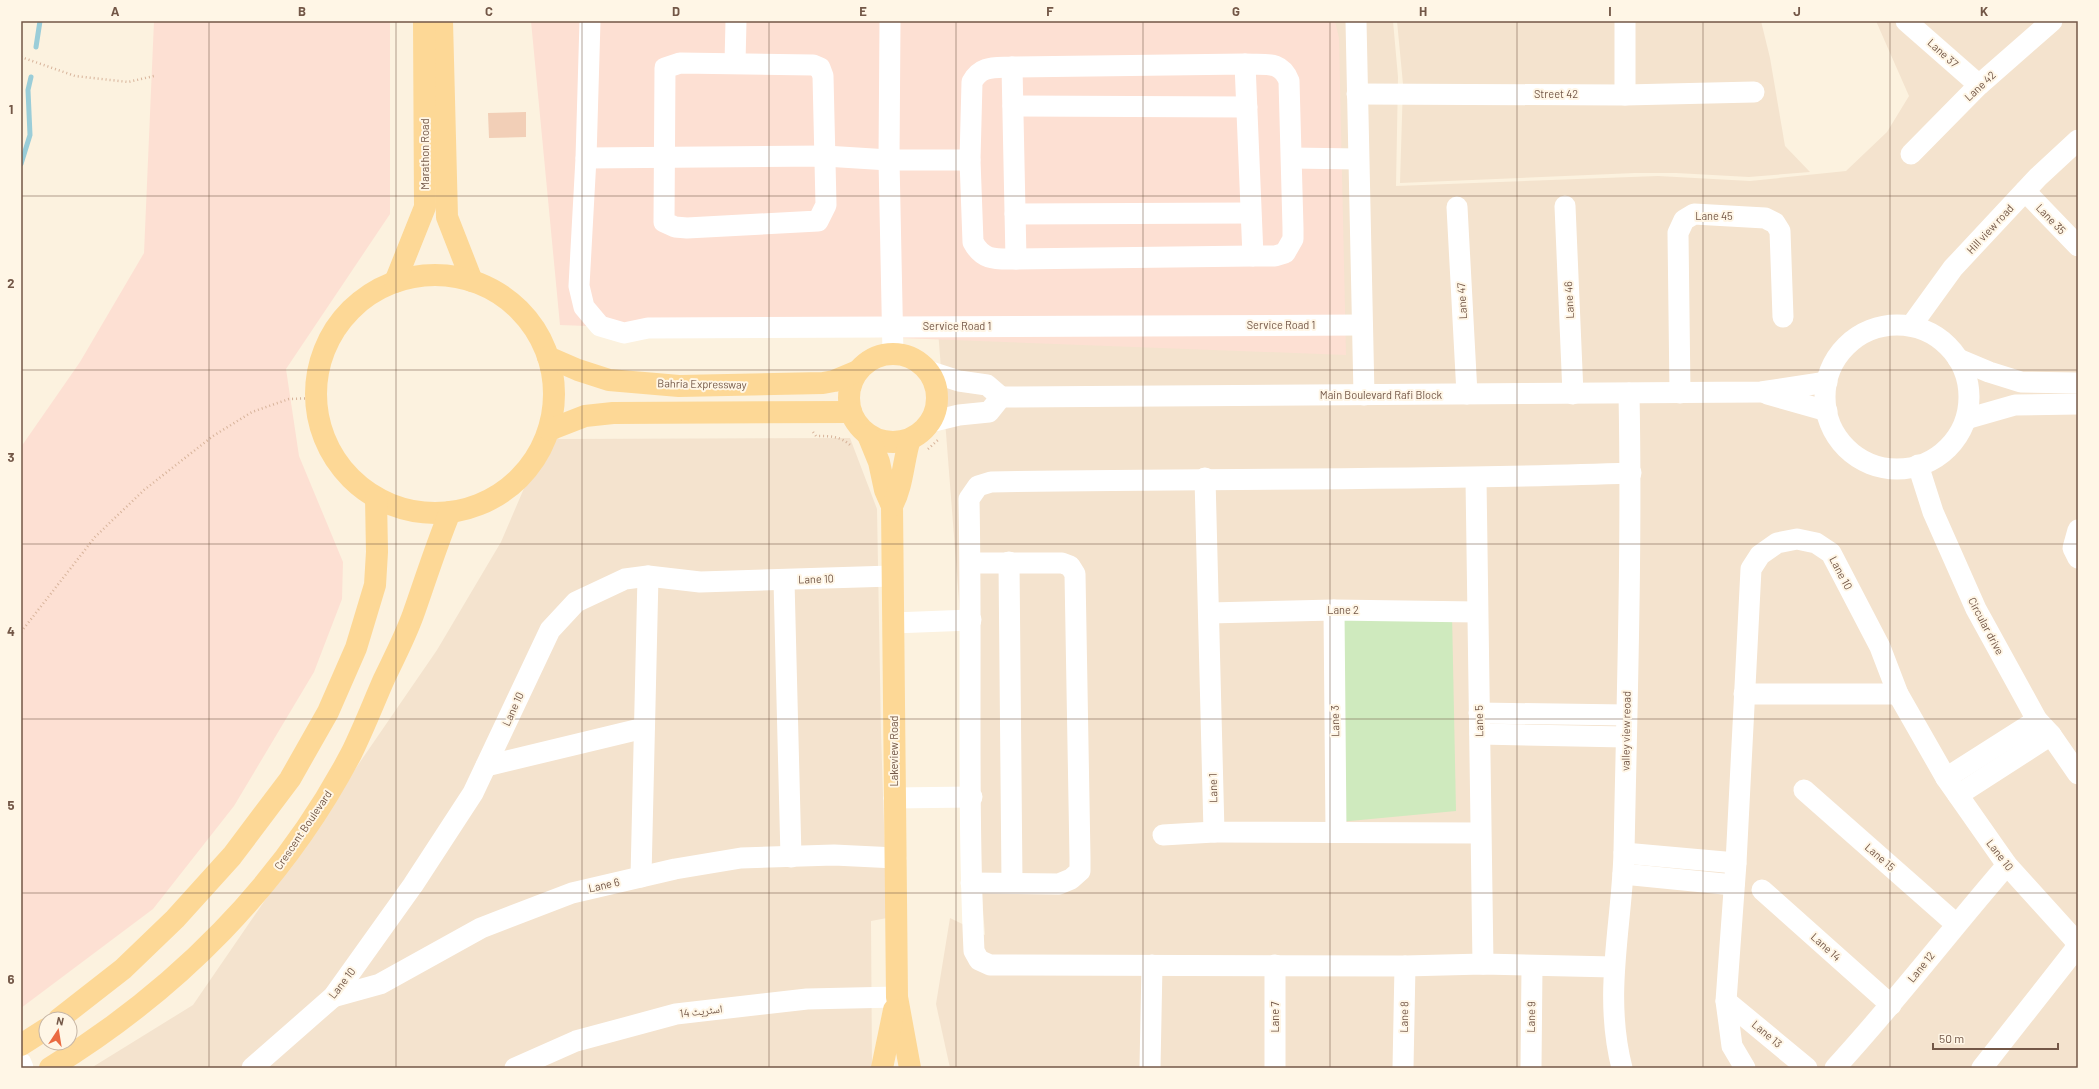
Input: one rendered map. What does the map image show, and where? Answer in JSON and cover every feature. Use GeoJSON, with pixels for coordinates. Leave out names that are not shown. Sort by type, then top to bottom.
{"type":"FeatureCollection","features":[{"type":"Feature","properties":{"kind":"main road","name":"Marathon Road"},"geometry":{"type":"LineString","coordinates":[[395,282],[425,208],[424,21]]}},
{"type":"Feature","properties":{"kind":"main road","name":"Marathon Road"},"geometry":{"type":"LineString","coordinates":[[442,21],[447,217],[472,281]]}},
{"type":"Feature","properties":{"kind":"main road"},"geometry":{"type":"LineString","coordinates":[[434,275],[472,281],[505,298],[519,310],[541,340],[548,357],[553,381],[554,406],[549,430],[540,451],[528,469],[512,485],[493,498],[479,504],[450,512],[425,512],[399,508],[376,498],[352,479],[333,456],[320,428],[315,398],[318,368],[328,340],[345,315],[368,295],[395,282],[414,277],[434,275]]}},
{"type":"Feature","properties":{"kind":"main road"},"geometry":{"type":"LineString","coordinates":[[893,354],[912,358],[928,371],[937,392],[936,407],[930,422],[922,432],[910,439],[893,442],[884,442],[868,435],[858,425],[851,412],[848,402],[852,380],[858,371],[874,358],[893,354]]}},
{"type":"Feature","properties":{"kind":"main road","name":"Bahria Expressway"},"geometry":{"type":"LineString","coordinates":[[548,357],[578,370],[609,380],[678,386],[823,383],[834,381],[858,371]]}},
{"type":"Feature","properties":{"kind":"main road"},"geometry":{"type":"LineString","coordinates":[[549,430],[585,416],[613,413],[851,412]]}},
{"type":"Feature","properties":{"kind":"main road"},"geometry":{"type":"LineString","coordinates":[[868,435],[879,462],[885,490],[892,506]]}},
{"type":"Feature","properties":{"kind":"main road"},"geometry":{"type":"LineString","coordinates":[[892,506],[900,492],[902,469],[910,439]]}},
{"type":"Feature","properties":{"kind":"main road"},"geometry":{"type":"LineString","coordinates":[[69,1011],[123,969],[175,919],[232,856],[290,779],[328,712],[356,648],[375,585],[378,552],[376,498]]}},
{"type":"Feature","properties":{"kind":"main road","name":"Lakeview Road"},"geometry":{"type":"LineString","coordinates":[[892,506],[897,997]]}},
{"type":"Feature","properties":{"kind":"main road","name":"Crescent Boulevard"},"geometry":{"type":"LineString","coordinates":[[50,1068],[105,1032],[160,990],[239,915],[278,868],[313,818],[351,753],[412,617],[450,512]]}},
{"type":"Feature","properties":{"kind":"main road"},"geometry":{"type":"LineString","coordinates":[[882,1068],[897,997]]}},
{"type":"Feature","properties":{"kind":"main road"},"geometry":{"type":"LineString","coordinates":[[897,997],[910,1068]]}},
{"type":"Feature","properties":{"kind":"main road"},"geometry":{"type":"LineString","coordinates":[[21,1045],[38,1034]]}},
{"type":"Feature","properties":{"kind":"street","name":"Service Road 1"},"geometry":{"type":"LineString","coordinates":[[590,21],[586,158],[579,286],[584,307],[600,326],[624,333],[648,328],[1362,325]]}},
{"type":"Feature","properties":{"kind":"street"},"geometry":{"type":"LineString","coordinates":[[735,63],[736,21]]}},
{"type":"Feature","properties":{"kind":"street"},"geometry":{"type":"LineString","coordinates":[[890,21],[889,160],[891,326],[893,354]]}},
{"type":"Feature","properties":{"kind":"street"},"geometry":{"type":"LineString","coordinates":[[1356,21],[1364,395]]}},
{"type":"Feature","properties":{"kind":"street"},"geometry":{"type":"LineString","coordinates":[[1624,95],[1625,21]]}},
{"type":"Feature","properties":{"kind":"street","name":"Lane 37"},"geometry":{"type":"LineString","coordinates":[[1906,21],[1979,85]]}},
{"type":"Feature","properties":{"kind":"street","name":"Lane 42"},"geometry":{"type":"LineString","coordinates":[[1911,154],[1979,85],[2052,21]]}},
{"type":"Feature","properties":{"kind":"street"},"geometry":{"type":"LineString","coordinates":[[680,63],[735,63],[813,65],[820,68],[823,76],[826,205],[818,221],[687,228],[676,227],[664,222],[665,68],[680,63]]}},
{"type":"Feature","properties":{"kind":"street"},"geometry":{"type":"LineString","coordinates":[[1246,64],[1250,214],[1253,256]]}},
{"type":"Feature","properties":{"kind":"street"},"geometry":{"type":"LineString","coordinates":[[1246,64],[1278,66],[1285,71],[1289,81],[1293,228],[1291,243],[1285,252],[1275,256],[1016,259],[985,256],[978,251],[973,242],[970,160],[972,82],[976,73],[984,69],[1012,67],[1246,64]]}},
{"type":"Feature","properties":{"kind":"street"},"geometry":{"type":"LineString","coordinates":[[1012,67],[1016,259]]}},
{"type":"Feature","properties":{"kind":"street","name":"Street 42"},"geometry":{"type":"LineString","coordinates":[[1357,94],[1624,95],[1754,92]]}},
{"type":"Feature","properties":{"kind":"street"},"geometry":{"type":"LineString","coordinates":[[1013,106],[1247,107]]}},
{"type":"Feature","properties":{"kind":"street","name":"Hill view road"},"geometry":{"type":"LineString","coordinates":[[1911,326],[1953,268],[2025,191],[2078,140]]}},
{"type":"Feature","properties":{"kind":"street"},"geometry":{"type":"LineString","coordinates":[[586,158],[825,156],[889,160],[970,160]]}},
{"type":"Feature","properties":{"kind":"street"},"geometry":{"type":"LineString","coordinates":[[1292,158],[1358,159]]}},
{"type":"Feature","properties":{"kind":"street","name":"Lane 35"},"geometry":{"type":"LineString","coordinates":[[2025,191],[2078,246]]}},
{"type":"Feature","properties":{"kind":"street","name":"Lane 46"},"geometry":{"type":"LineString","coordinates":[[1565,206],[1573,394]]}},
{"type":"Feature","properties":{"kind":"street","name":"Lane 47"},"geometry":{"type":"LineString","coordinates":[[1457,207],[1467,394]]}},
{"type":"Feature","properties":{"kind":"street"},"geometry":{"type":"LineString","coordinates":[[1015,214],[1250,214]]}},
{"type":"Feature","properties":{"kind":"street","name":"Lane 45"},"geometry":{"type":"LineString","coordinates":[[1680,393],[1678,234],[1684,220],[1694,214],[1765,218],[1775,223],[1780,231],[1783,317]]}},
{"type":"Feature","properties":{"kind":"street"},"geometry":{"type":"LineString","coordinates":[[1899,325],[1911,326],[1930,332],[1953,351],[1958,359],[1967,378],[1969,398],[1966,419],[1951,444],[1936,457],[1918,465],[1892,468],[1879,466],[1855,455],[1837,436],[1826,411],[1825,396],[1827,382],[1836,359],[1852,340],[1874,328],[1899,325]]}},
{"type":"Feature","properties":{"kind":"street"},"geometry":{"type":"LineString","coordinates":[[1958,359],[1989,372],[2021,382],[2078,383]]}},
{"type":"Feature","properties":{"kind":"street"},"geometry":{"type":"LineString","coordinates":[[928,371],[959,381],[987,385],[1001,397],[989,412],[959,414],[930,422]]}},
{"type":"Feature","properties":{"kind":"street"},"geometry":{"type":"LineString","coordinates":[[1761,392],[1827,382]]}},
{"type":"Feature","properties":{"kind":"street"},"geometry":{"type":"LineString","coordinates":[[1761,392],[1826,411]]}},
{"type":"Feature","properties":{"kind":"street","name":"Main Boulevard Rafi Block"},"geometry":{"type":"LineString","coordinates":[[1001,397],[1761,392]]}},
{"type":"Feature","properties":{"kind":"street","name":"valley view reoad"},"geometry":{"type":"LineString","coordinates":[[1622,1068],[1614,1023],[1613,967],[1624,853],[1631,473],[1629,393]]}},
{"type":"Feature","properties":{"kind":"street"},"geometry":{"type":"LineString","coordinates":[[1966,419],[2015,405],[2078,404]]}},
{"type":"Feature","properties":{"kind":"street","name":"Circular drive"},"geometry":{"type":"LineString","coordinates":[[1918,465],[1933,512],[1976,609],[2044,728],[2078,774]]}},
{"type":"Feature","properties":{"kind":"street"},"geometry":{"type":"LineString","coordinates":[[1613,967],[1532,967],[1482,964],[1405,966],[990,966],[979,960],[974,952],[971,883],[971,563],[969,499],[978,486],[991,482],[1205,478],[1476,479],[1631,473]]}},
{"type":"Feature","properties":{"kind":"street","name":"Lane 1"},"geometry":{"type":"LineString","coordinates":[[1205,478],[1214,832]]}},
{"type":"Feature","properties":{"kind":"street","name":"Lane 5"},"geometry":{"type":"LineString","coordinates":[[1476,479],[1482,964]]}},
{"type":"Feature","properties":{"kind":"street"},"geometry":{"type":"LineString","coordinates":[[2078,530],[2073,548],[2078,558]]}},
{"type":"Feature","properties":{"kind":"street","name":"Lane 10"},"geometry":{"type":"LineString","coordinates":[[1745,1068],[1732,1046],[1726,1001],[1736,863],[1751,569],[1760,555],[1776,543],[1797,539],[1816,542],[1831,553],[1880,647],[1898,694],[1946,778],[2007,865],[2059,921],[2074,939],[2076,944],[2074,951],[1982,1068]]}},
{"type":"Feature","properties":{"kind":"street"},"geometry":{"type":"LineString","coordinates":[[1009,562],[1012,883]]}},
{"type":"Feature","properties":{"kind":"street"},"geometry":{"type":"LineString","coordinates":[[971,563],[1062,563],[1070,566],[1075,574],[1080,858],[1080,871],[1071,879],[1059,884],[971,883]]}},
{"type":"Feature","properties":{"kind":"street"},"geometry":{"type":"LineString","coordinates":[[641,877],[648,576]]}},
{"type":"Feature","properties":{"kind":"street","name":"Lane 10"},"geometry":{"type":"LineString","coordinates":[[252,1068],[333,997],[413,885],[473,793],[550,630],[576,602],[624,579],[648,576],[700,582],[784,581],[892,576]]}},
{"type":"Feature","properties":{"kind":"street"},"geometry":{"type":"LineString","coordinates":[[784,581],[791,856]]}},
{"type":"Feature","properties":{"kind":"street","name":"Lane 2"},"geometry":{"type":"LineString","coordinates":[[1209,613],[1334,610],[1477,612]]}},
{"type":"Feature","properties":{"kind":"street","name":"Lane 3"},"geometry":{"type":"LineString","coordinates":[[1334,610],[1336,832]]}},
{"type":"Feature","properties":{"kind":"street"},"geometry":{"type":"LineString","coordinates":[[893,623],[971,620]]}},
{"type":"Feature","properties":{"kind":"street"},"geometry":{"type":"LineString","coordinates":[[1744,694],[1898,694]]}},
{"type":"Feature","properties":{"kind":"street"},"geometry":{"type":"LineString","coordinates":[[1479,713],[1626,716]]}},
{"type":"Feature","properties":{"kind":"street"},"geometry":{"type":"LineString","coordinates":[[486,766],[644,728]]}},
{"type":"Feature","properties":{"kind":"street"},"geometry":{"type":"LineString","coordinates":[[1946,778],[2044,728]]}},
{"type":"Feature","properties":{"kind":"street"},"geometry":{"type":"LineString","coordinates":[[1958,795],[2044,728]]}},
{"type":"Feature","properties":{"kind":"street"},"geometry":{"type":"LineString","coordinates":[[1480,734],[1625,737]]}},
{"type":"Feature","properties":{"kind":"street","name":"Lane 15"},"geometry":{"type":"LineString","coordinates":[[1804,790],[1956,924]]}},
{"type":"Feature","properties":{"kind":"street"},"geometry":{"type":"LineString","coordinates":[[894,798],[972,797]]}},
{"type":"Feature","properties":{"kind":"street"},"geometry":{"type":"LineString","coordinates":[[1163,835],[1214,832],[1480,833]]}},
{"type":"Feature","properties":{"kind":"street"},"geometry":{"type":"LineString","coordinates":[[1624,853],[1736,863]]}},
{"type":"Feature","properties":{"kind":"street","name":"Lane 6"},"geometry":{"type":"LineString","coordinates":[[333,997],[380,984],[481,928],[572,893],[641,877],[741,858],[834,855],[896,858]]}},
{"type":"Feature","properties":{"kind":"street","name":"Lane 12"},"geometry":{"type":"LineString","coordinates":[[1835,1068],[1891,1005],[1956,924],[2007,865]]}},
{"type":"Feature","properties":{"kind":"street"},"geometry":{"type":"LineString","coordinates":[[1623,874],[1734,885]]}},
{"type":"Feature","properties":{"kind":"street","name":"Lane 14"},"geometry":{"type":"LineString","coordinates":[[1762,890],[1891,1005]]}},
{"type":"Feature","properties":{"kind":"street"},"geometry":{"type":"LineString","coordinates":[[1150,1068],[1152,965]]}},
{"type":"Feature","properties":{"kind":"street","name":"Lane 7"},"geometry":{"type":"LineString","coordinates":[[1275,965],[1275,1068]]}},
{"type":"Feature","properties":{"kind":"street","name":"Lane 8"},"geometry":{"type":"LineString","coordinates":[[1403,1068],[1405,966]]}},
{"type":"Feature","properties":{"kind":"street","name":"Lane 9"},"geometry":{"type":"LineString","coordinates":[[1531,1068],[1532,967]]}},
{"type":"Feature","properties":{"kind":"street","name":"اسٹریٹ 14"},"geometry":{"type":"LineString","coordinates":[[515,1068],[576,1041],[676,1014],[807,999],[897,997]]}},
{"type":"Feature","properties":{"kind":"street","name":"Lane 13"},"geometry":{"type":"LineString","coordinates":[[1726,1001],[1807,1068]]}},
{"type":"Feature","properties":{"kind":"street"},"geometry":{"type":"LineString","coordinates":[[21,1063],[23,1068]]}},
{"type":"Feature","properties":{"kind":"path"},"geometry":{"type":"LineString","coordinates":[[21,56],[75,76],[128,82],[154,76]]}},
{"type":"Feature","properties":{"kind":"path"},"geometry":{"type":"LineString","coordinates":[[21,632],[95,537],[144,490],[213,436],[252,412],[289,399],[315,398]]}},
{"type":"Feature","properties":{"kind":"shaded area"},"geometry":{"type":"Polygon","coordinates":[[[154,21],[390,21],[390,214],[286,369],[299,456],[343,562],[342,599],[314,672],[234,806],[153,909],[21,1008],[21,447],[80,362],[144,253],[154,21]]]}},
{"type":"Feature","properties":{"kind":"shaded area"},"geometry":{"type":"Polygon","coordinates":[[[531,21],[1335,21],[1339,38],[1346,355],[560,325],[531,21]]]}},
{"type":"Feature","properties":{"kind":"shaded area"},"geometry":{"type":"Polygon","coordinates":[[[914,21],[1393,21],[1398,77],[1396,186],[1658,176],[1750,181],[1846,171],[1887,132],[1909,96],[1876,21],[2078,21],[2078,1068],[950,1068],[936,1004],[950,918],[985,935],[914,21]]]}},
{"type":"Feature","properties":{"kind":"shaded area"},"geometry":{"type":"Polygon","coordinates":[[[1397,21],[1761,21],[1770,58],[1785,146],[1810,172],[1749,177],[1676,173],[1635,173],[1400,183],[1403,84],[1397,21]]]}},
{"type":"Feature","properties":{"kind":"shaded area"},"geometry":{"type":"Polygon","coordinates":[[[549,430],[559,439],[850,438],[877,509],[881,733],[887,918],[871,921],[872,1068],[91,1068],[193,1005],[437,650],[501,542],[549,430]]]}},
{"type":"Feature","properties":{"kind":"green space"},"geometry":{"type":"Polygon","coordinates":[[[1339,613],[1452,613],[1456,811],[1339,822],[1339,613]]]}},
{"type":"Feature","properties":{"kind":"building"},"geometry":{"type":"Polygon","coordinates":[[[526,112],[526,137],[489,138],[488,113],[526,112]]]}},
{"type":"Feature","properties":{"kind":"waterway"},"geometry":{"type":"LineString","coordinates":[[36,47],[40,21]]}},
{"type":"Feature","properties":{"kind":"waterway"},"geometry":{"type":"LineString","coordinates":[[21,164],[30,135],[28,90],[31,77]]}}]}
